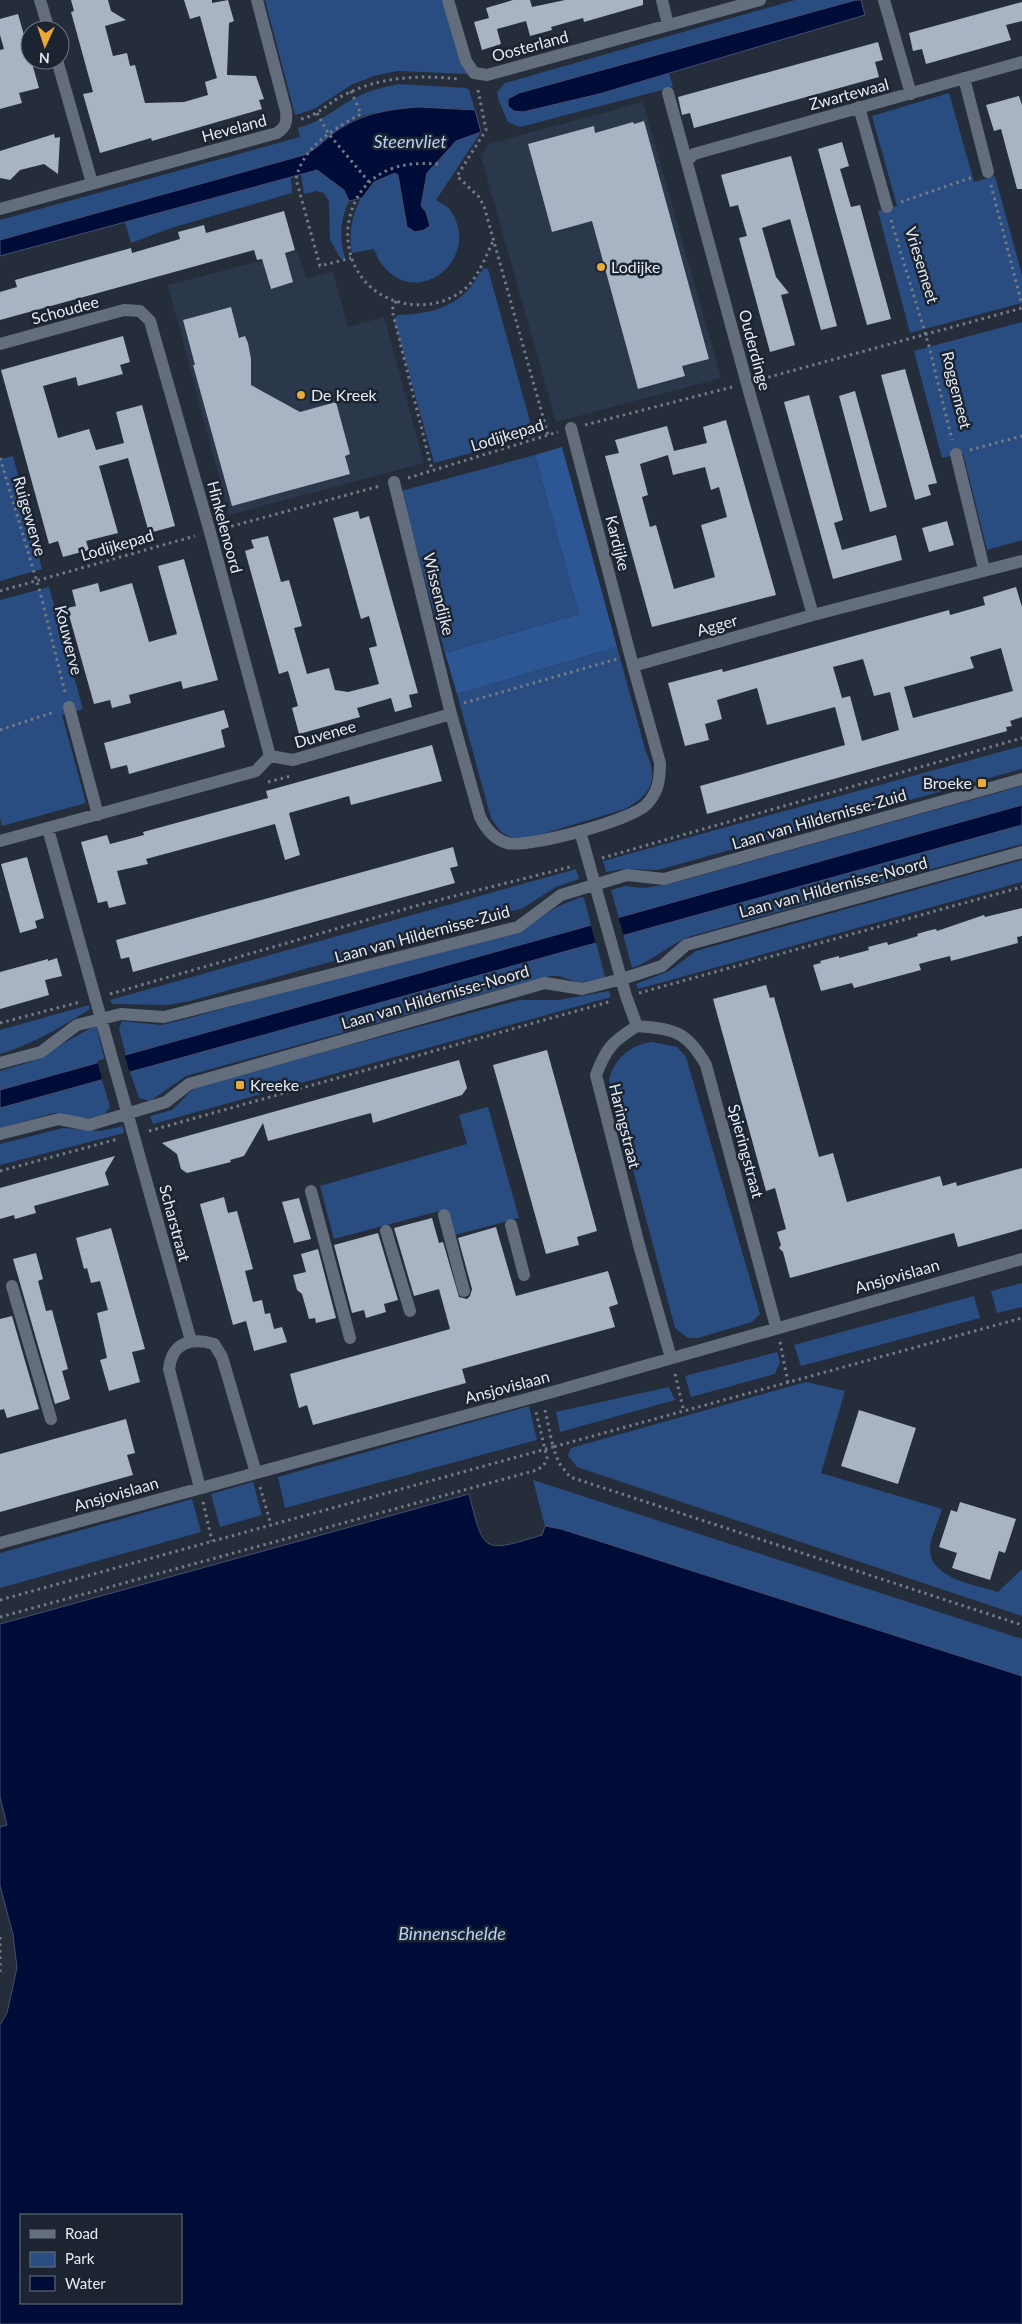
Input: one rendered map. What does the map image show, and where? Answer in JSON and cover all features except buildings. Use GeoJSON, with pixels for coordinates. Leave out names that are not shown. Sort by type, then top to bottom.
{"type":"FeatureCollection","features":[{"type":"Feature","properties":{"kind":"street"},"geometry":{"type":"LineString","coordinates":[[40,0],[46,20]]}},
{"type":"Feature","properties":{"kind":"street","name":"Heveland"},"geometry":{"type":"LineString","coordinates":[[0,208],[277,133],[284,128],[287,122],[257,0]]}},
{"type":"Feature","properties":{"kind":"street","name":"Oosterland"},"geometry":{"type":"LineString","coordinates":[[448,0],[466,62],[474,73],[487,75],[760,0]]}},
{"type":"Feature","properties":{"kind":"street"},"geometry":{"type":"LineString","coordinates":[[662,0],[668,25]]}},
{"type":"Feature","properties":{"kind":"street"},"geometry":{"type":"LineString","coordinates":[[884,0],[911,94]]}},
{"type":"Feature","properties":{"kind":"street","name":"Zwartewaal"},"geometry":{"type":"LineString","coordinates":[[687,161],[694,154],[1022,62]]}},
{"type":"Feature","properties":{"kind":"street"},"geometry":{"type":"LineString","coordinates":[[61,70],[92,183]]}},
{"type":"Feature","properties":{"kind":"street"},"geometry":{"type":"LineString","coordinates":[[964,78],[988,172]]}},
{"type":"Feature","properties":{"kind":"street","name":"Ouderdinge"},"geometry":{"type":"LineString","coordinates":[[668,93],[687,161],[687,168],[813,614]]}},
{"type":"Feature","properties":{"kind":"street"},"geometry":{"type":"LineString","coordinates":[[859,107],[887,207]]}},
{"type":"Feature","properties":{"kind":"street","name":"Schoudee"},"geometry":{"type":"LineString","coordinates":[[0,344],[124,310],[140,312]]}},
{"type":"Feature","properties":{"kind":"street","name":"Hinkelenoord"},"geometry":{"type":"LineString","coordinates":[[140,312],[150,321],[210,532],[270,756]]}},
{"type":"Feature","properties":{"kind":"street","name":"Kardijke"},"geometry":{"type":"LineString","coordinates":[[571,428],[631,661]]}},
{"type":"Feature","properties":{"kind":"street","name":"Roggemeet"},"geometry":{"type":"LineString","coordinates":[[956,454],[984,569]]}},
{"type":"Feature","properties":{"kind":"street","name":"Wissendijke"},"geometry":{"type":"LineString","coordinates":[[394,482],[451,711]]}},
{"type":"Feature","properties":{"kind":"street","name":"Agger"},"geometry":{"type":"LineString","coordinates":[[631,661],[1022,560]]}},
{"type":"Feature","properties":{"kind":"street"},"geometry":{"type":"LineString","coordinates":[[451,711],[480,817],[486,828],[495,837],[506,843],[519,846],[580,830],[631,815],[645,807],[655,794],[660,779],[660,763],[631,661]]}},
{"type":"Feature","properties":{"kind":"street"},"geometry":{"type":"LineString","coordinates":[[69,707],[98,815]]}},
{"type":"Feature","properties":{"kind":"street","name":"Duvenee"},"geometry":{"type":"LineString","coordinates":[[270,756],[293,760],[451,711]]}},
{"type":"Feature","properties":{"kind":"street"},"geometry":{"type":"LineString","coordinates":[[0,841],[48,830],[256,771],[270,756]]}},
{"type":"Feature","properties":{"kind":"street","name":"Laan van Hildernisse-Zuid"},"geometry":{"type":"LineString","coordinates":[[0,1063],[41,1052],[77,1025],[101,1018],[120,1014],[164,1017],[518,927],[561,895],[627,875],[664,879],[1022,779]]}},
{"type":"Feature","properties":{"kind":"street"},"geometry":{"type":"LineString","coordinates":[[48,830],[127,1114]]}},
{"type":"Feature","properties":{"kind":"street"},"geometry":{"type":"LineString","coordinates":[[580,830],[626,996],[637,1026]]}},
{"type":"Feature","properties":{"kind":"street","name":"Laan van Hildernisse-Noord"},"geometry":{"type":"LineString","coordinates":[[0,1134],[59,1119],[89,1125],[166,1102],[189,1084],[545,983],[582,989],[622,979],[662,966],[686,945],[1022,852]]}},
{"type":"Feature","properties":{"kind":"street","name":"Spieringstraat"},"geometry":{"type":"LineString","coordinates":[[637,1026],[662,1028],[681,1034],[695,1046],[706,1065],[776,1328]]}},
{"type":"Feature","properties":{"kind":"street","name":"Haringstraat"},"geometry":{"type":"LineString","coordinates":[[637,1026],[620,1037],[604,1053],[596,1075],[639,1245],[671,1358]]}},
{"type":"Feature","properties":{"kind":"street","name":"Scharstraat"},"geometry":{"type":"LineString","coordinates":[[127,1114],[191,1341]]}},
{"type":"Feature","properties":{"kind":"street"},"geometry":{"type":"LineString","coordinates":[[310,1191],[350,1338]]}},
{"type":"Feature","properties":{"kind":"street"},"geometry":{"type":"LineString","coordinates":[[444,1216],[464,1291]]}},
{"type":"Feature","properties":{"kind":"street"},"geometry":{"type":"LineString","coordinates":[[511,1225],[524,1275]]}},
{"type":"Feature","properties":{"kind":"street"},"geometry":{"type":"LineString","coordinates":[[386,1231],[410,1312]]}},
{"type":"Feature","properties":{"kind":"street","name":"Ansjovislaan"},"geometry":{"type":"LineString","coordinates":[[0,1543],[540,1395],[1022,1259]]}},
{"type":"Feature","properties":{"kind":"street"},"geometry":{"type":"LineString","coordinates":[[12,1286],[51,1419]]}},
{"type":"Feature","properties":{"kind":"street"},"geometry":{"type":"LineString","coordinates":[[200,1488],[169,1370],[170,1356],[178,1348],[191,1341],[202,1340],[214,1344],[222,1357],[256,1473]]}},
{"type":"Feature","properties":{"kind":"path"},"geometry":{"type":"LineString","coordinates":[[287,122],[317,113],[333,100],[372,83],[394,78],[463,79]]}},
{"type":"Feature","properties":{"kind":"path"},"geometry":{"type":"LineString","coordinates":[[476,84],[486,130],[457,176],[482,201],[548,436]]}},
{"type":"Feature","properties":{"kind":"path"},"geometry":{"type":"LineString","coordinates":[[351,91],[361,114],[328,133],[313,147],[298,170],[296,179],[320,266],[351,258]]}},
{"type":"Feature","properties":{"kind":"path"},"geometry":{"type":"LineString","coordinates":[[317,113],[328,133],[370,182]]}},
{"type":"Feature","properties":{"kind":"path"},"geometry":{"type":"LineString","coordinates":[[438,164],[419,163],[399,166],[384,172],[370,182],[355,200],[350,214],[347,241],[356,270],[370,286],[383,296],[402,304],[426,305],[448,299],[467,286],[482,265],[494,240]]}},
{"type":"Feature","properties":{"kind":"path"},"geometry":{"type":"LineString","coordinates":[[887,207],[988,172],[1022,307]]}},
{"type":"Feature","properties":{"kind":"path","name":"Vriesemeet"},"geometry":{"type":"LineString","coordinates":[[887,207],[925,333]]}},
{"type":"Feature","properties":{"kind":"path"},"geometry":{"type":"LineString","coordinates":[[396,301],[392,310],[432,470]]}},
{"type":"Feature","properties":{"kind":"path","name":"Lodijkepad"},"geometry":{"type":"LineString","coordinates":[[0,591],[394,482],[571,428],[747,383],[1022,307]]}},
{"type":"Feature","properties":{"kind":"path","name":"Roggemeet"},"geometry":{"type":"LineString","coordinates":[[925,333],[956,454],[1022,436]]}},
{"type":"Feature","properties":{"kind":"path","name":"Ruigewerve"},"geometry":{"type":"LineString","coordinates":[[0,458],[36,581]]}},
{"type":"Feature","properties":{"kind":"path","name":"Kouwerve"},"geometry":{"type":"LineString","coordinates":[[36,581],[69,707]]}},
{"type":"Feature","properties":{"kind":"path"},"geometry":{"type":"LineString","coordinates":[[451,711],[631,661]]}},
{"type":"Feature","properties":{"kind":"path"},"geometry":{"type":"LineString","coordinates":[[0,730],[69,707]]}},
{"type":"Feature","properties":{"kind":"path"},"geometry":{"type":"LineString","coordinates":[[0,1023],[96,998],[419,906],[589,862],[1022,738]]}},
{"type":"Feature","properties":{"kind":"path"},"geometry":{"type":"LineString","coordinates":[[0,1171],[1022,887]]}},
{"type":"Feature","properties":{"kind":"path"},"geometry":{"type":"LineString","coordinates":[[0,1600],[1022,1318]]}},
{"type":"Feature","properties":{"kind":"path"},"geometry":{"type":"LineString","coordinates":[[776,1328],[788,1383]]}},
{"type":"Feature","properties":{"kind":"path"},"geometry":{"type":"LineString","coordinates":[[770,1345],[789,1340]]}},
{"type":"Feature","properties":{"kind":"path"},"geometry":{"type":"LineString","coordinates":[[671,1358],[684,1412]]}},
{"type":"Feature","properties":{"kind":"path"},"geometry":{"type":"LineString","coordinates":[[666,1377],[685,1372]]}},
{"type":"Feature","properties":{"kind":"path"},"geometry":{"type":"LineString","coordinates":[[540,1395],[553,1447],[559,1463],[570,1477],[1022,1625]]}},
{"type":"Feature","properties":{"kind":"path"},"geometry":{"type":"LineString","coordinates":[[0,1617],[537,1470],[544,1465],[547,1458],[536,1411],[552,1406]]}},
{"type":"Feature","properties":{"kind":"path"},"geometry":{"type":"LineString","coordinates":[[256,1473],[271,1525]]}},
{"type":"Feature","properties":{"kind":"path"},"geometry":{"type":"LineString","coordinates":[[200,1488],[212,1541]]}},
{"type":"Feature","properties":{"kind":"path"},"geometry":{"type":"LineString","coordinates":[[0,1937],[0,1973]]}},
{"type":"Feature","properties":{"kind":"shaded area","name":"Lodijke"},"geometry":{"type":"Polygon","coordinates":[[[643,102],[721,378],[556,422],[481,156],[489,144],[643,102]]]}},
{"type":"Feature","properties":{"kind":"shaded area","name":"De Kreek"},"geometry":{"type":"Polygon","coordinates":[[[298,251],[306,279],[333,272],[348,327],[384,317],[424,463],[229,515],[168,285],[298,251]]]}},
{"type":"Feature","properties":{"kind":"shaded area"},"geometry":{"type":"Polygon","coordinates":[[[562,447],[617,647],[457,694],[445,653],[579,614],[535,455],[562,447]]]}},
{"type":"Feature","properties":{"kind":"green space"},"geometry":{"type":"Polygon","coordinates":[[[265,0],[444,0],[470,74],[397,71],[374,76],[351,85],[314,109],[295,115],[265,0]]]}},
{"type":"Feature","properties":{"kind":"green space"},"geometry":{"type":"Polygon","coordinates":[[[795,0],[856,0],[519,93],[598,94],[669,73],[673,87],[520,127],[508,122],[499,101],[497,92],[505,83],[795,0]]]}},
{"type":"Feature","properties":{"kind":"green space"},"geometry":{"type":"Polygon","coordinates":[[[399,84],[466,88],[469,90],[475,110],[414,108],[367,115],[348,123],[311,152],[304,155],[0,240],[0,220],[300,137],[298,128],[322,118],[362,95],[399,84]]]}},
{"type":"Feature","properties":{"kind":"green space"},"geometry":{"type":"Polygon","coordinates":[[[949,93],[974,182],[995,176],[1022,275],[1022,303],[910,333],[878,211],[897,206],[872,116],[949,93]]]}},
{"type":"Feature","properties":{"kind":"green space"},"geometry":{"type":"Polygon","coordinates":[[[481,132],[436,200],[450,209],[458,229],[458,245],[453,260],[443,272],[430,280],[415,283],[400,279],[386,269],[380,262],[374,249],[352,253],[351,235],[354,215],[361,197],[373,183],[395,173],[398,175],[407,227],[426,212],[421,206],[427,173],[456,141],[481,132]]]}},
{"type":"Feature","properties":{"kind":"green space"},"geometry":{"type":"Polygon","coordinates":[[[318,170],[344,191],[349,201],[341,229],[345,258],[341,259],[330,240],[329,201],[324,193],[317,191],[304,194],[301,174],[318,170]]]}},
{"type":"Feature","properties":{"kind":"green space"},"geometry":{"type":"Polygon","coordinates":[[[291,177],[292,193],[171,228],[131,243],[125,222],[291,177]]]}},
{"type":"Feature","properties":{"kind":"green space"},"geometry":{"type":"Polygon","coordinates":[[[484,268],[488,269],[534,436],[434,463],[394,319],[398,315],[436,310],[453,302],[468,290],[484,268]]]}},
{"type":"Feature","properties":{"kind":"green space"},"geometry":{"type":"Polygon","coordinates":[[[1022,322],[1022,540],[987,550],[963,453],[942,458],[914,351],[1022,322]]]}},
{"type":"Feature","properties":{"kind":"green space"},"geometry":{"type":"Polygon","coordinates":[[[535,455],[579,614],[445,653],[401,491],[535,455]]]}},
{"type":"Feature","properties":{"kind":"green space"},"geometry":{"type":"Polygon","coordinates":[[[13,456],[42,569],[0,581],[0,459],[13,456]]]}},
{"type":"Feature","properties":{"kind":"green space"},"geometry":{"type":"Polygon","coordinates":[[[49,587],[83,709],[62,715],[86,803],[2,826],[0,818],[0,600],[49,587]]]}},
{"type":"Feature","properties":{"kind":"green space"},"geometry":{"type":"Polygon","coordinates":[[[617,647],[650,762],[652,779],[650,786],[641,798],[625,809],[529,838],[516,838],[502,833],[491,818],[457,694],[617,647]]]}},
{"type":"Feature","properties":{"kind":"green space"},"geometry":{"type":"Polygon","coordinates":[[[1022,746],[1022,769],[658,870],[622,869],[606,872],[603,861],[1022,746]]]}},
{"type":"Feature","properties":{"kind":"green space"},"geometry":{"type":"Polygon","coordinates":[[[1022,786],[1022,805],[619,918],[611,890],[625,886],[644,888],[669,884],[1022,786]]]}},
{"type":"Feature","properties":{"kind":"green space"},"geometry":{"type":"Polygon","coordinates":[[[1022,825],[1022,844],[691,936],[632,968],[623,934],[1022,825]]]}},
{"type":"Feature","properties":{"kind":"green space"},"geometry":{"type":"Polygon","coordinates":[[[1022,860],[1022,882],[638,989],[636,984],[669,971],[696,951],[1022,860]]]}},
{"type":"Feature","properties":{"kind":"green space"},"geometry":{"type":"Polygon","coordinates":[[[576,869],[579,879],[556,887],[523,908],[190,1001],[168,1005],[112,1004],[110,1000],[576,869]]]}},
{"type":"Feature","properties":{"kind":"green space"},"geometry":{"type":"Polygon","coordinates":[[[581,897],[584,898],[591,925],[126,1055],[119,1029],[122,1021],[161,1025],[186,1019],[531,923],[557,907],[581,897]]]}},
{"type":"Feature","properties":{"kind":"green space"},"geometry":{"type":"Polygon","coordinates":[[[596,942],[605,977],[579,983],[559,976],[551,976],[500,989],[186,1076],[150,1101],[139,1098],[130,1072],[596,942]]]}},
{"type":"Feature","properties":{"kind":"green space"},"geometry":{"type":"Polygon","coordinates":[[[609,991],[611,997],[153,1124],[150,1116],[172,1110],[196,1086],[519,1000],[559,1000],[609,991]]]}},
{"type":"Feature","properties":{"kind":"green space"},"geometry":{"type":"Polygon","coordinates":[[[89,1005],[90,1009],[57,1029],[0,1054],[0,1030],[89,1005]]]}},
{"type":"Feature","properties":{"kind":"green space"},"geometry":{"type":"Polygon","coordinates":[[[96,1025],[105,1061],[0,1090],[0,1071],[30,1062],[96,1025]]]}},
{"type":"Feature","properties":{"kind":"green space"},"geometry":{"type":"Polygon","coordinates":[[[652,1042],[677,1047],[686,1057],[760,1314],[752,1322],[698,1338],[688,1338],[675,1328],[609,1079],[616,1064],[625,1053],[637,1046],[652,1042]]]}},
{"type":"Feature","properties":{"kind":"green space"},"geometry":{"type":"Polygon","coordinates":[[[102,1080],[110,1106],[105,1114],[92,1118],[83,1118],[54,1113],[0,1128],[0,1108],[102,1080]]]}},
{"type":"Feature","properties":{"kind":"green space"},"geometry":{"type":"Polygon","coordinates":[[[488,1107],[519,1218],[455,1235],[447,1209],[334,1239],[320,1186],[467,1144],[459,1115],[488,1107]]]}},
{"type":"Feature","properties":{"kind":"green space"},"geometry":{"type":"Polygon","coordinates":[[[123,1126],[124,1133],[0,1165],[0,1144],[63,1128],[101,1131],[123,1126]]]}},
{"type":"Feature","properties":{"kind":"green space"},"geometry":{"type":"Polygon","coordinates":[[[1022,1283],[1022,1307],[997,1313],[991,1291],[1022,1283]]]}},
{"type":"Feature","properties":{"kind":"green space"},"geometry":{"type":"Polygon","coordinates":[[[974,1296],[980,1318],[801,1366],[794,1345],[974,1296]]]}},
{"type":"Feature","properties":{"kind":"green space"},"geometry":{"type":"Polygon","coordinates":[[[777,1352],[780,1362],[775,1374],[691,1397],[685,1376],[777,1352]]]}},
{"type":"Feature","properties":{"kind":"green space"},"geometry":{"type":"Polygon","coordinates":[[[806,1382],[845,1391],[821,1473],[942,1509],[930,1546],[932,1560],[938,1568],[956,1579],[998,1592],[1022,1569],[1022,1616],[577,1467],[568,1456],[571,1448],[806,1382]]]}},
{"type":"Feature","properties":{"kind":"green space"},"geometry":{"type":"Polygon","coordinates":[[[669,1387],[675,1400],[560,1432],[556,1412],[669,1387]]]}},
{"type":"Feature","properties":{"kind":"green space"},"geometry":{"type":"Polygon","coordinates":[[[529,1406],[537,1440],[285,1508],[278,1477],[529,1406]]]}},
{"type":"Feature","properties":{"kind":"green space"},"geometry":{"type":"Polygon","coordinates":[[[533,1480],[1022,1639],[1022,1676],[561,1529],[545,1526],[533,1480]]]}},
{"type":"Feature","properties":{"kind":"green space"},"geometry":{"type":"Polygon","coordinates":[[[253,1482],[262,1515],[220,1527],[211,1494],[253,1482]]]}},
{"type":"Feature","properties":{"kind":"green space"},"geometry":{"type":"Polygon","coordinates":[[[192,1499],[201,1532],[0,1588],[0,1553],[192,1499]]]}},
{"type":"Feature","properties":{"kind":"water"},"geometry":{"type":"Polygon","coordinates":[[[861,0],[865,15],[599,94],[523,112],[514,111],[508,106],[508,99],[519,93],[861,0]]]}},
{"type":"Feature","properties":{"kind":"water","name":"Steenvliet"},"geometry":{"type":"Polygon","coordinates":[[[419,107],[475,110],[481,132],[456,141],[427,173],[421,206],[426,212],[430,226],[424,230],[415,232],[407,227],[398,175],[395,173],[374,182],[362,198],[349,201],[344,190],[317,170],[0,256],[0,240],[304,155],[316,148],[335,132],[354,121],[385,111],[419,107]]]}},
{"type":"Feature","properties":{"kind":"water"},"geometry":{"type":"Polygon","coordinates":[[[1022,805],[1022,825],[0,1108],[0,1090],[1022,805]]]}},
{"type":"Feature","properties":{"kind":"water","name":"Binnenschelde"},"geometry":{"type":"Polygon","coordinates":[[[469,1494],[478,1528],[483,1538],[489,1544],[497,1546],[508,1545],[542,1535],[545,1526],[561,1529],[1022,1676],[1022,2324],[0,2324],[0,2025],[7,2013],[17,1968],[13,1934],[0,1886],[0,1827],[7,1825],[0,1797],[0,1624],[469,1494]]]}},
{"type":"Feature","properties":{"kind":"pier"},"geometry":{"type":"Polygon","coordinates":[[[618,915],[624,937],[596,944],[590,923],[618,915]]]}},
{"type":"Feature","properties":{"kind":"pier"},"geometry":{"type":"Polygon","coordinates":[[[124,1053],[130,1074],[103,1082],[97,1061],[124,1053]]]}},
{"type":"Feature","properties":{"kind":"place","name":"Lodijke"},"geometry":{"type":"Point","coordinates":[601,267]}},
{"type":"Feature","properties":{"kind":"place","name":"De Kreek"},"geometry":{"type":"Point","coordinates":[301,395]}},
{"type":"Feature","properties":{"kind":"place","name":"Broeke"},"geometry":{"type":"Point","coordinates":[982,783]}},
{"type":"Feature","properties":{"kind":"place","name":"Kreeke"},"geometry":{"type":"Point","coordinates":[240,1085]}}]}
